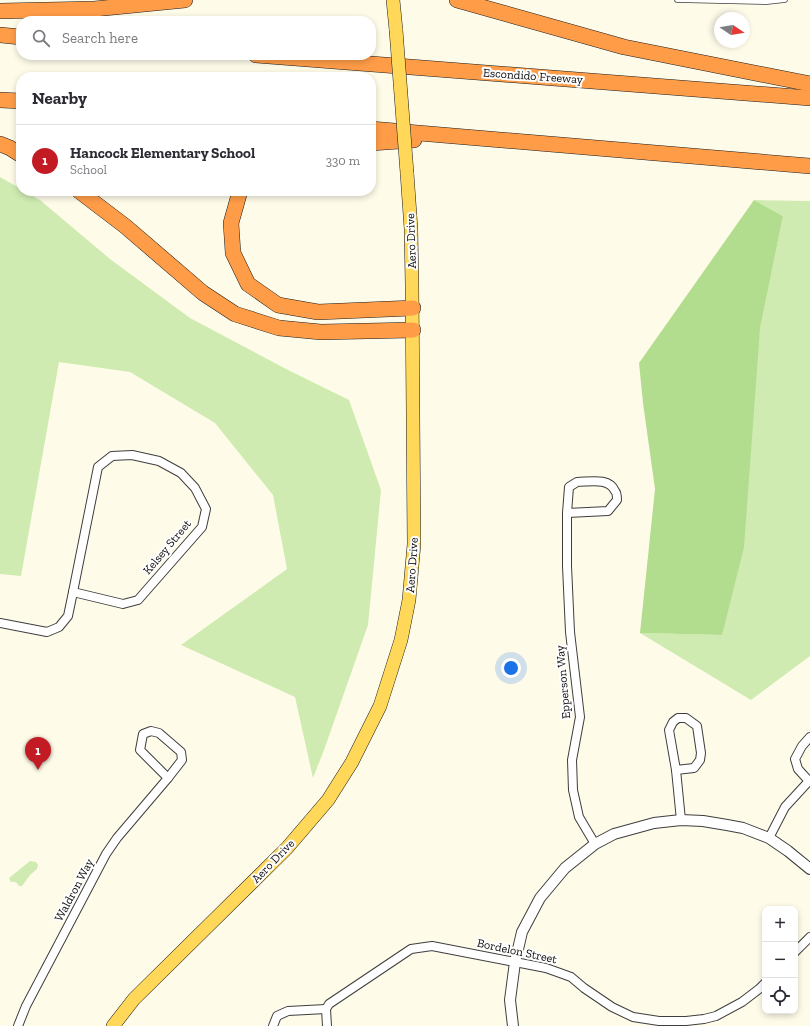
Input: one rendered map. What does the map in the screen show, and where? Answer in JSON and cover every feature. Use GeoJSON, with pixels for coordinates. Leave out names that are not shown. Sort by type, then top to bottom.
{"type":"FeatureCollection","features":[{"type":"Feature","properties":{"kind":"highway"},"geometry":{"type":"LineString","coordinates":[[0,11],[94,8],[185,0]]}},
{"type":"Feature","properties":{"kind":"highway"},"geometry":{"type":"LineString","coordinates":[[457,0],[624,47],[810,84]]}},
{"type":"Feature","properties":{"kind":"highway"},"geometry":{"type":"LineString","coordinates":[[0,35],[16,37]]}},
{"type":"Feature","properties":{"kind":"highway","name":"Escondido Freeway"},"geometry":{"type":"LineString","coordinates":[[320,60],[810,98]]}},
{"type":"Feature","properties":{"kind":"highway"},"geometry":{"type":"LineString","coordinates":[[0,100],[16,101]]}},
{"type":"Feature","properties":{"kind":"highway"},"geometry":{"type":"LineString","coordinates":[[376,129],[810,166]]}},
{"type":"Feature","properties":{"kind":"highway"},"geometry":{"type":"LineString","coordinates":[[376,142],[472,137]]}},
{"type":"Feature","properties":{"kind":"highway"},"geometry":{"type":"LineString","coordinates":[[0,144],[16,152]]}},
{"type":"Feature","properties":{"kind":"highway"},"geometry":{"type":"LineString","coordinates":[[86,196],[125,226],[203,293],[235,314],[279,328],[321,332],[413,330]]}},
{"type":"Feature","properties":{"kind":"highway"},"geometry":{"type":"LineString","coordinates":[[239,196],[231,223],[233,254],[248,284],[278,305],[318,312],[413,308]]}},
{"type":"Feature","properties":{"kind":"main road","name":"Aero Drive"},"geometry":{"type":"LineString","coordinates":[[113,1026],[134,999],[287,848],[328,800],[352,762],[380,706],[401,640],[409,600],[413,552],[413,308],[411,229],[393,0]]}},
{"type":"Feature","properties":{"kind":"street","name":"Kelsey Street"},"geometry":{"type":"LineString","coordinates":[[0,623],[47,632],[59,627],[68,616],[98,467],[112,456],[132,455],[159,461],[181,473],[195,488],[206,509],[202,527],[138,600],[122,604],[73,592]]}},
{"type":"Feature","properties":{"kind":"street","name":"Epperson Way"},"geometry":{"type":"LineString","coordinates":[[568,513],[608,511],[617,500],[616,491],[605,482],[577,482],[569,488],[568,513],[567,566],[570,632],[580,717],[572,760],[573,790],[579,817],[595,844]]}},
{"type":"Feature","properties":{"kind":"street"},"geometry":{"type":"LineString","coordinates":[[676,770],[694,768],[700,760],[702,753],[697,726],[686,718],[678,718],[673,722],[670,730],[681,820]]}},
{"type":"Feature","properties":{"kind":"street","name":"Waldron Way"},"geometry":{"type":"LineString","coordinates":[[18,1026],[26,1006],[106,854],[117,838],[168,778],[182,760],[181,752],[159,733],[151,731],[143,734],[140,750],[168,778]]}},
{"type":"Feature","properties":{"kind":"street"},"geometry":{"type":"LineString","coordinates":[[768,838],[785,807],[810,780],[798,769],[795,759],[802,746],[810,737]]}},
{"type":"Feature","properties":{"kind":"street"},"geometry":{"type":"LineString","coordinates":[[513,1026],[510,1000],[514,962],[522,932],[540,898],[565,868],[595,844],[614,834],[654,823],[681,820],[703,821],[743,828],[768,838],[788,851],[810,869]]}},
{"type":"Feature","properties":{"kind":"street"},"geometry":{"type":"LineString","coordinates":[[798,949],[810,937]]}},
{"type":"Feature","properties":{"kind":"street","name":"Bordelon Street"},"geometry":{"type":"LineString","coordinates":[[326,1009],[329,1004],[410,949],[432,946],[546,968],[571,977],[584,988],[612,1007],[634,1017],[659,1021],[705,1022],[742,1002],[762,986]]}},
{"type":"Feature","properties":{"kind":"street"},"geometry":{"type":"LineString","coordinates":[[273,1026],[277,1016],[288,1011],[326,1009],[327,1026]]}},
{"type":"Feature","properties":{"kind":"lane"},"geometry":{"type":"LineString","coordinates":[[677,0],[767,2],[785,0]]}},
{"type":"Feature","properties":{"kind":"green space"},"geometry":{"type":"Polygon","coordinates":[[[0,177],[16,186],[16,196],[33,196],[40,200],[110,259],[190,318],[288,370],[349,400],[381,490],[368,625],[313,778],[295,697],[181,645],[287,569],[273,495],[215,423],[130,372],[59,362],[21,576],[0,574],[0,177]]]}},
{"type":"Feature","properties":{"kind":"green space"},"geometry":{"type":"Polygon","coordinates":[[[754,200],[810,201],[810,656],[751,700],[640,633],[722,635],[760,329],[783,216],[754,200]]]}},
{"type":"Feature","properties":{"kind":"green space"},"geometry":{"type":"Polygon","coordinates":[[[754,200],[783,216],[760,329],[744,547],[722,635],[640,633],[655,489],[639,363],[754,200]]]}},
{"type":"Feature","properties":{"kind":"green space"},"geometry":{"type":"Polygon","coordinates":[[[30,861],[36,862],[38,865],[37,869],[30,875],[22,886],[19,886],[15,882],[11,882],[9,878],[30,861]]]}},
{"type":"Feature","properties":{"kind":"place","name":"Hancock Elementary School"},"geometry":{"type":"Point","coordinates":[38,770]}}]}
